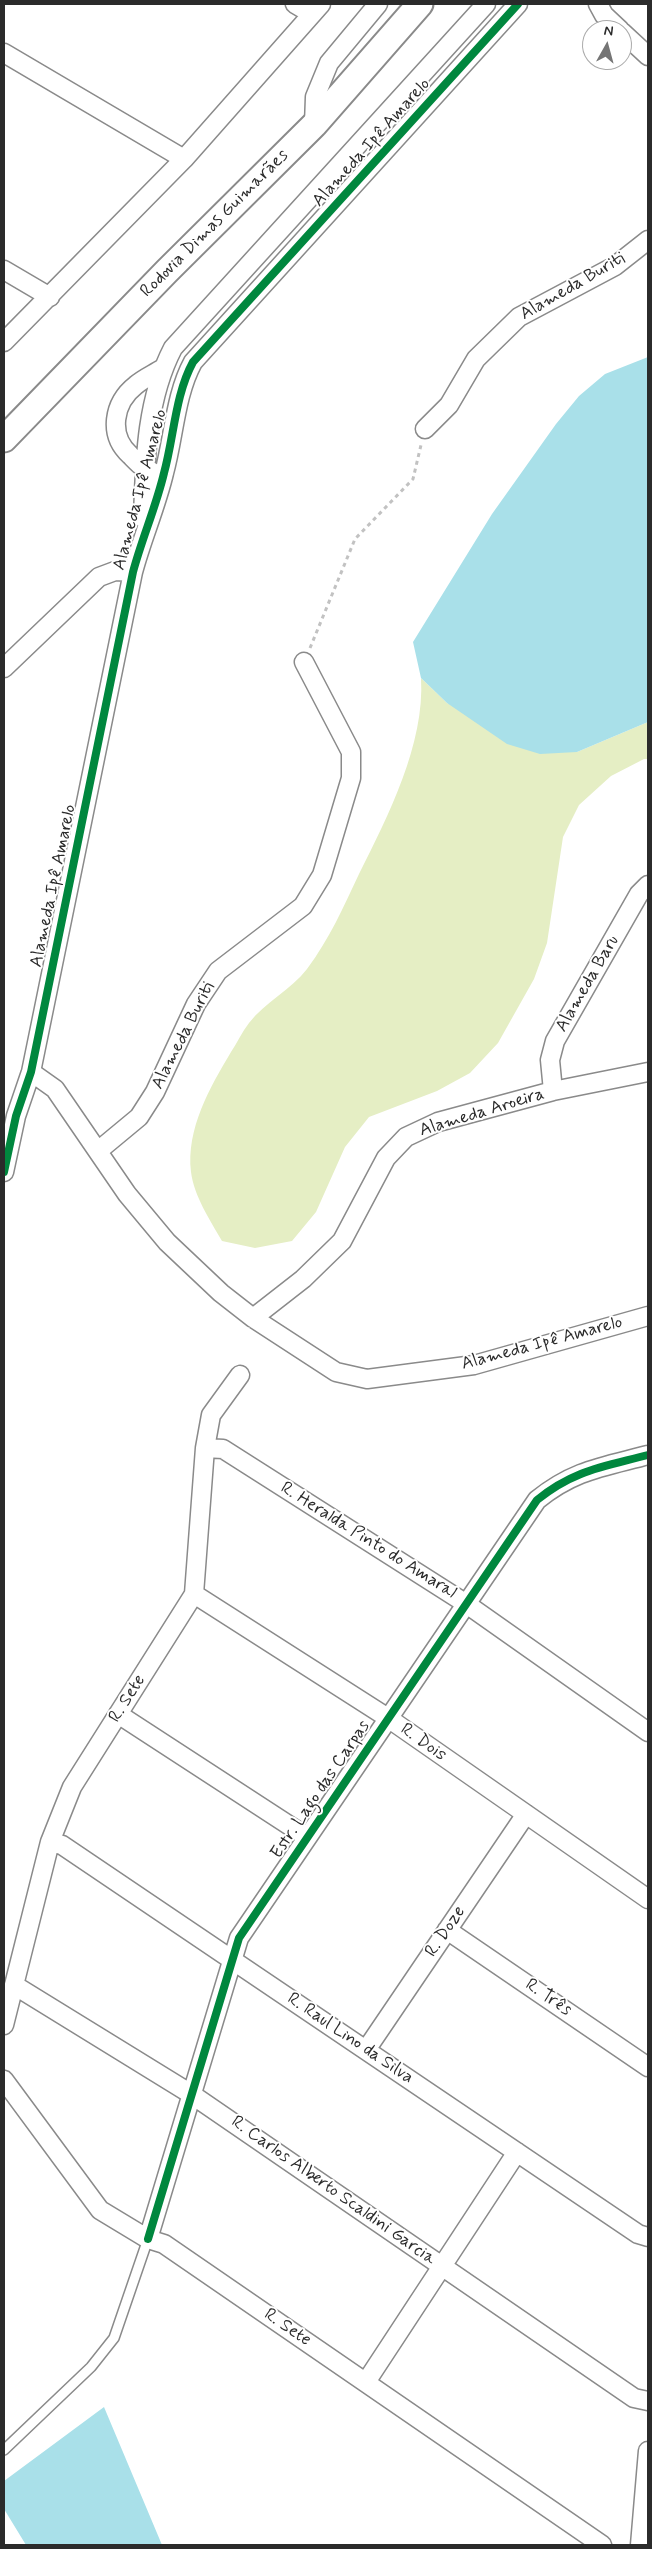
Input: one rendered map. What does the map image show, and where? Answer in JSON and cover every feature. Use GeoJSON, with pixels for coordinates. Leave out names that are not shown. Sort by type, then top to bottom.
{"type":"FeatureCollection","features":[{"type":"Feature","properties":{"kind":"main road","name":"Rodovia Dimas Guimarães"},"geometry":{"type":"LineString","coordinates":[[4,439],[167,271],[314,125],[420,4]]}},
{"type":"Feature","properties":{"kind":"street"},"geometry":{"type":"LineString","coordinates":[[4,342],[184,159],[316,9],[295,4]]}},
{"type":"Feature","properties":{"kind":"street"},"geometry":{"type":"LineString","coordinates":[[314,125],[315,97],[329,63],[378,4]]}},
{"type":"Feature","properties":{"kind":"street","name":"Alameda Ipê Amarelo"},"geometry":{"type":"LineString","coordinates":[[142,537],[145,450],[163,368],[173,348],[486,4]]}},
{"type":"Feature","properties":{"kind":"street","name":"Alameda Ipê Amarelo"},"geometry":{"type":"LineString","coordinates":[[518,4],[194,362],[185,377],[164,476],[142,537],[133,572],[31,1072],[55,1089],[128,1194],[167,1242],[221,1293],[253,1318],[336,1372],[367,1379],[474,1364],[648,1316]]}},
{"type":"Feature","properties":{"kind":"street"},"geometry":{"type":"LineString","coordinates":[[598,4],[609,20]]}},
{"type":"Feature","properties":{"kind":"street"},"geometry":{"type":"LineString","coordinates":[[632,41],[648,56]]}},
{"type":"Feature","properties":{"kind":"street"},"geometry":{"type":"LineString","coordinates":[[4,53],[184,159]]}},
{"type":"Feature","properties":{"kind":"street","name":"Alameda Buriti"},"geometry":{"type":"LineString","coordinates":[[425,429],[449,405],[476,359],[519,317],[615,266],[648,240]]}},
{"type":"Feature","properties":{"kind":"street"},"geometry":{"type":"LineString","coordinates":[[4,270],[50,297]]}},
{"type":"Feature","properties":{"kind":"street"},"geometry":{"type":"LineString","coordinates":[[163,368],[135,386],[120,405],[116,417],[116,434],[121,447],[145,469],[164,476]]}},
{"type":"Feature","properties":{"kind":"street"},"geometry":{"type":"LineString","coordinates":[[4,668],[98,577],[114,571],[133,572]]}},
{"type":"Feature","properties":{"kind":"street","name":"Alameda Buriti"},"geometry":{"type":"LineString","coordinates":[[98,1151],[139,1116],[155,1092],[196,1004],[218,971],[303,906],[322,876],[351,778],[351,752],[304,662]]}},
{"type":"Feature","properties":{"kind":"street","name":"Alameda Baru"},"geometry":{"type":"LineString","coordinates":[[553,1091],[550,1060],[555,1041],[638,894],[648,885]]}},
{"type":"Feature","properties":{"kind":"street"},"geometry":{"type":"LineString","coordinates":[[4,1172],[10,1114],[31,1072]]}},
{"type":"Feature","properties":{"kind":"street","name":"Alameda Aroeira"},"geometry":{"type":"LineString","coordinates":[[253,1318],[303,1279],[342,1241],[386,1158],[406,1137],[438,1122],[553,1091],[648,1072]]}},
{"type":"Feature","properties":{"kind":"street","name":"R. Sete"},"geometry":{"type":"LineString","coordinates":[[4,2025],[50,1842],[72,1786],[194,1594],[205,1448],[212,1415],[240,1375]]}},
{"type":"Feature","properties":{"kind":"street","name":"R. Heralda Pinto do Amaral"},"geometry":{"type":"LineString","coordinates":[[205,1448],[223,1449],[465,1603],[648,1732]]}},
{"type":"Feature","properties":{"kind":"street","name":"Estr. Lago das Carpas"},"geometry":{"type":"LineString","coordinates":[[148,2239],[231,1958],[239,1938],[465,1603],[537,1500],[557,1484],[581,1472],[648,1455]]}},
{"type":"Feature","properties":{"kind":"street","name":"R. Dois"},"geometry":{"type":"LineString","coordinates":[[194,1594],[388,1718],[648,1899]]}},
{"type":"Feature","properties":{"kind":"street"},"geometry":{"type":"LineString","coordinates":[[118,1714],[307,1837]]}},
{"type":"Feature","properties":{"kind":"street","name":"R. Doze"},"geometry":{"type":"LineString","coordinates":[[366,2050],[526,1814]]}},
{"type":"Feature","properties":{"kind":"street","name":"R. Raul Lino da Silva"},"geometry":{"type":"LineString","coordinates":[[50,1842],[62,1845],[638,2234],[648,2237]]}},
{"type":"Feature","properties":{"kind":"street","name":"R. Três"},"geometry":{"type":"LineString","coordinates":[[447,1930],[648,2067]]}},
{"type":"Feature","properties":{"kind":"street","name":"R. Carlos Alberto Scaldini Garcia"},"geometry":{"type":"LineString","coordinates":[[14,1985],[191,2094],[634,2398],[648,2401]]}},
{"type":"Feature","properties":{"kind":"street","name":"R. Sete"},"geometry":{"type":"LineString","coordinates":[[4,2080],[100,2210],[148,2239],[164,2244],[602,2545]]}},
{"type":"Feature","properties":{"kind":"street"},"geometry":{"type":"LineString","coordinates":[[366,2382],[517,2152]]}},
{"type":"Feature","properties":{"kind":"street"},"geometry":{"type":"LineString","coordinates":[[640,2545],[648,2451]]}},
{"type":"Feature","properties":{"kind":"lane","name":"Estr. Lago das Carpas"},"geometry":{"type":"LineString","coordinates":[[4,2450],[91,2367],[114,2338],[148,2239]]}},
{"type":"Feature","properties":{"kind":"path"},"geometry":{"type":"LineString","coordinates":[[304,662],[355,539],[413,479],[425,429]]}},
{"type":"Feature","properties":{"kind":"green space"},"geometry":{"type":"Polygon","coordinates":[[[421,678],[447,703],[577,752],[648,722],[648,759],[644,759],[611,776],[579,805],[563,837],[547,943],[534,979],[498,1043],[470,1073],[437,1091],[369,1117],[345,1147],[316,1212],[292,1241],[255,1248],[222,1241],[199,1199],[191,1172],[192,1140],[201,1109],[215,1079],[246,1026],[301,976],[323,946],[336,923],[392,804],[411,754],[421,703],[421,678]]]}},
{"type":"Feature","properties":{"kind":"water"},"geometry":{"type":"Polygon","coordinates":[[[648,357],[648,722],[577,752],[540,754],[507,744],[447,703],[421,678],[413,642],[492,514],[556,424],[579,396],[605,374],[648,357]]]}},
{"type":"Feature","properties":{"kind":"water"},"geometry":{"type":"Polygon","coordinates":[[[104,2407],[162,2545],[26,2545],[4,2509],[4,2481],[104,2407]]]}},
{"type":"Feature","properties":{"kind":"cycle path"},"geometry":{"type":"LineString","coordinates":[[4,1172],[16,1116],[31,1072],[133,572],[161,486],[182,388],[187,375],[193,362],[518,4]]}},
{"type":"Feature","properties":{"kind":"cycle path"},"geometry":{"type":"LineString","coordinates":[[148,2239],[239,1938],[537,1500],[564,1482],[577,1476],[648,1455]]}}]}
